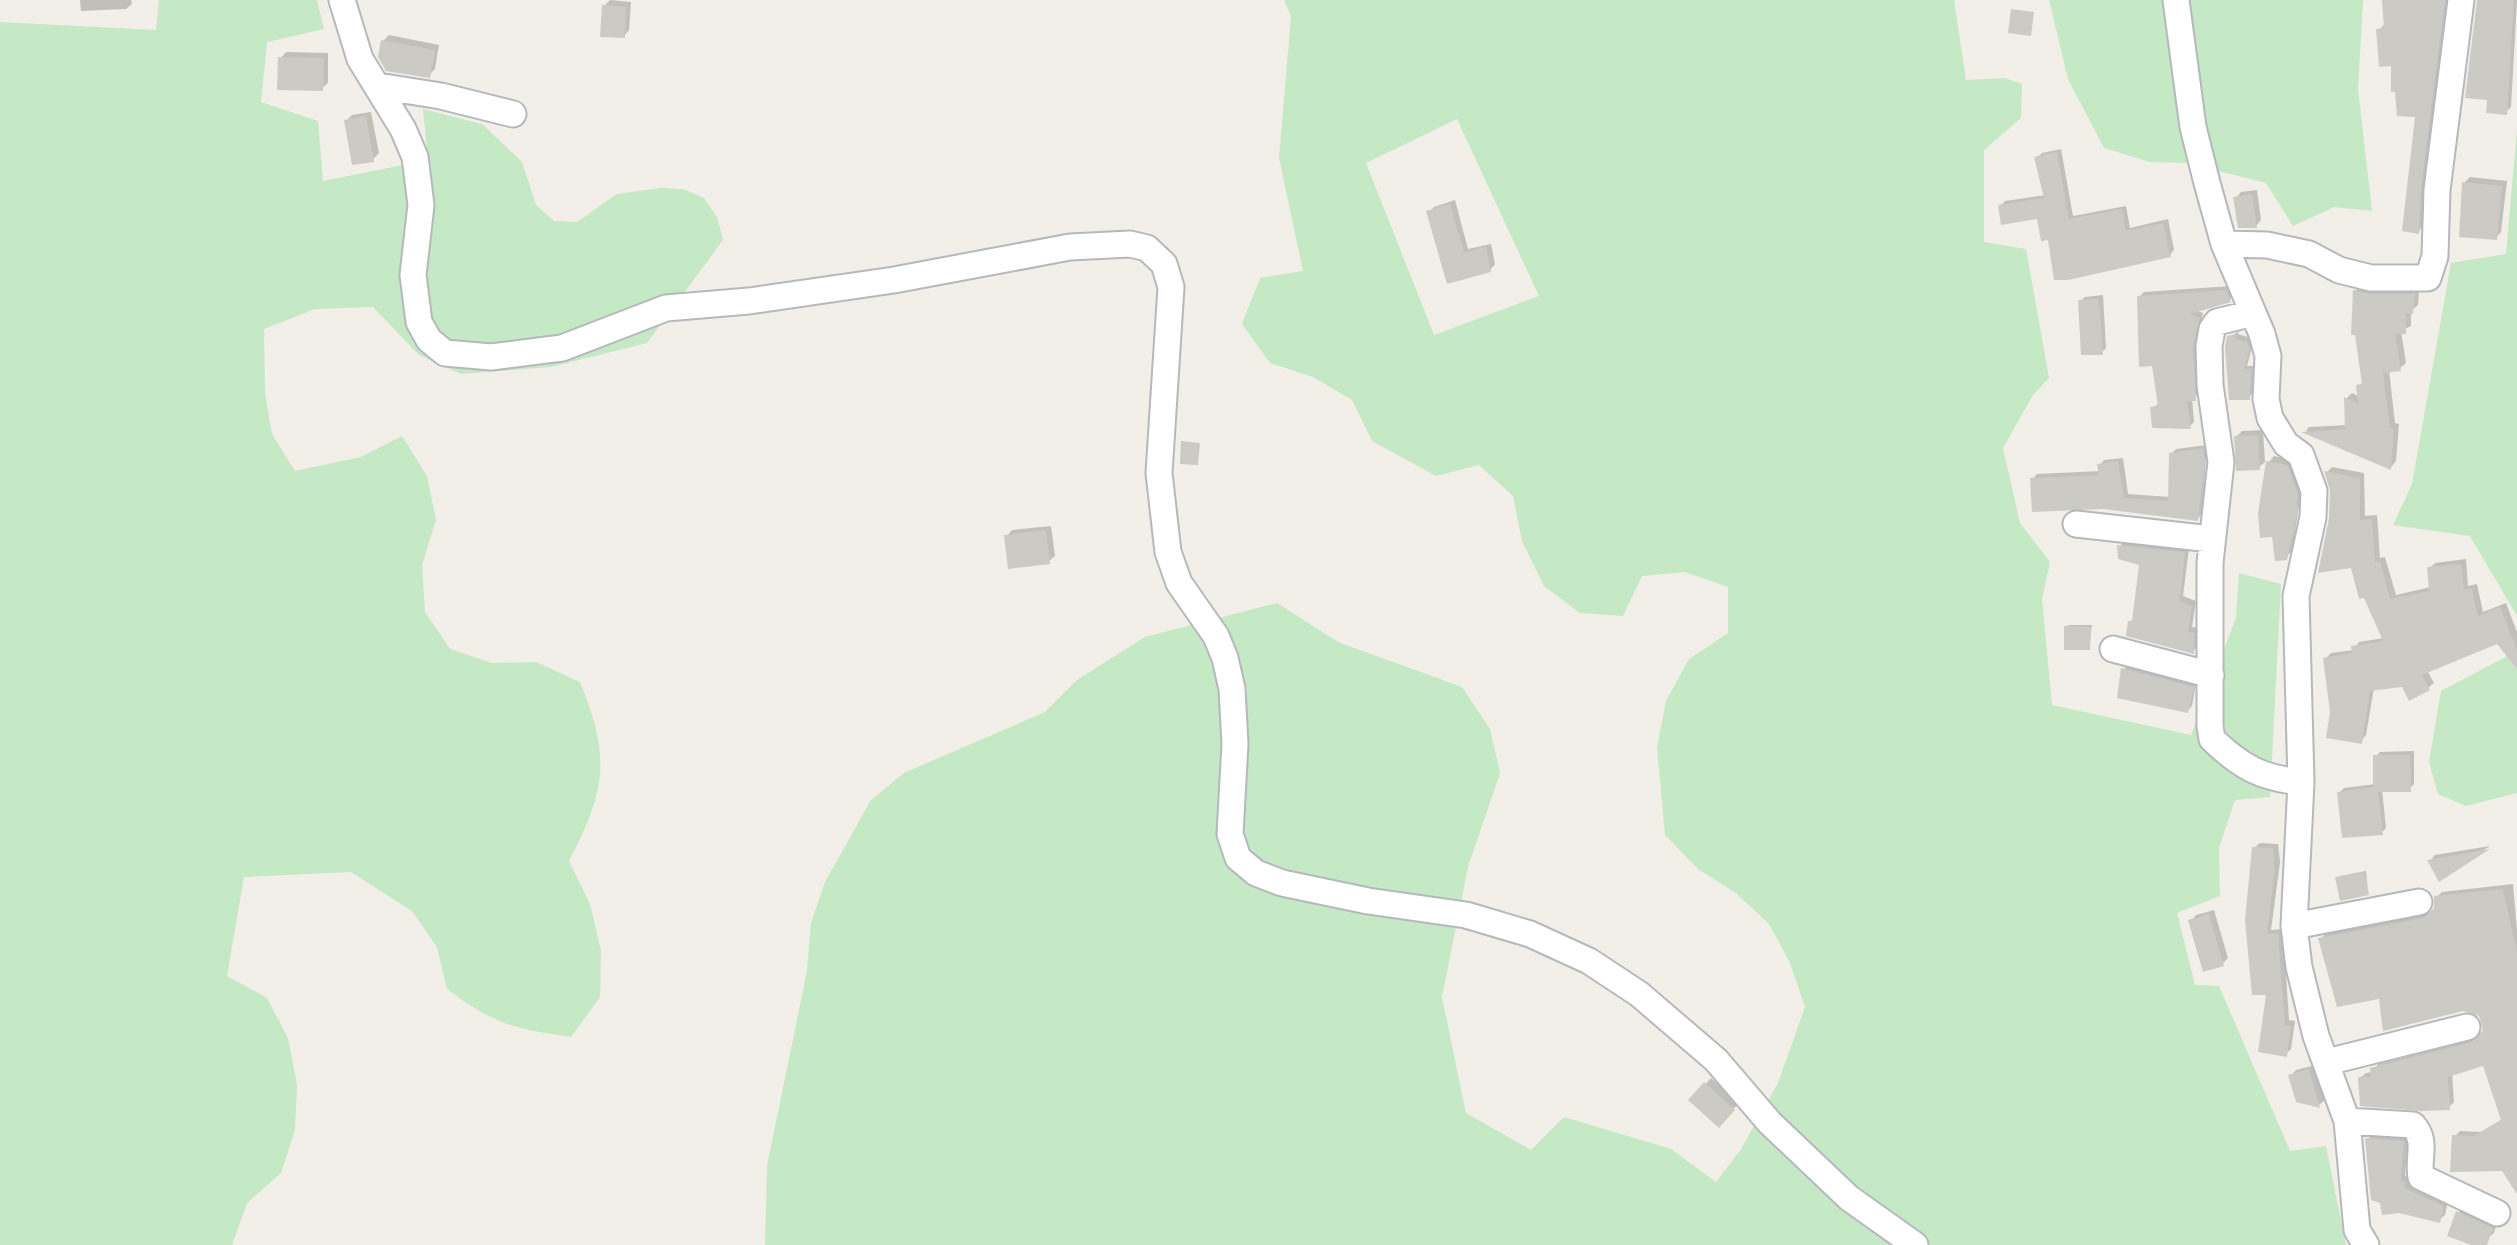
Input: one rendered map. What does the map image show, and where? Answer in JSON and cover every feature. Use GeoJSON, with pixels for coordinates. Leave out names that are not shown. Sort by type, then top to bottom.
{"type":"FeatureCollection","features":[{"type":"Feature","properties":{"kind":"street"},"geometry":{"type":"LineString","coordinates":[[342,0],[360,59],[403,129],[414,157],[421,206],[412,275],[419,322],[429,340],[445,353],[491,357],[562,348],[666,308],[748,301],[894,280],[1070,246],[1130,244],[1147,248],[1164,264],[1171,287],[1159,473],[1168,552],[1178,583],[1216,636],[1225,658],[1232,690],[1235,744],[1230,834],[1238,858],[1256,873],[1282,883],[1466,915],[1530,934],[1589,961],[1639,994],[1716,1060],[1770,1123],[1849,1198],[1915,1245]]}},
{"type":"Feature","properties":{"kind":"street"},"geometry":{"type":"LineString","coordinates":[[2176,0],[2194,127],[2224,244],[2268,356],[2266,399],[2270,418],[2286,444],[2301,454],[2314,491],[2313,517],[2296,596],[2301,782],[2294,926],[2307,1001],[2347,1121],[2357,1230],[2366,1245]]}},
{"type":"Feature","properties":{"kind":"street"},"geometry":{"type":"LineString","coordinates":[[2224,244],[2267,245],[2310,254],[2339,270],[2371,278],[2428,278],[2434,256],[2437,190],[2461,0]]}},
{"type":"Feature","properties":{"kind":"street"},"geometry":{"type":"LineString","coordinates":[[378,86],[442,96],[513,114]]}},
{"type":"Feature","properties":{"kind":"street"},"geometry":{"type":"LineString","coordinates":[[2252,313],[2225,318],[2212,329],[2210,386],[2221,462],[2212,538],[2212,739],[2238,762],[2268,778],[2301,782]]}},
{"type":"Feature","properties":{"kind":"street"},"geometry":{"type":"LineString","coordinates":[[2076,524],[2212,538]]}},
{"type":"Feature","properties":{"kind":"street"},"geometry":{"type":"LineString","coordinates":[[2114,649],[2212,676]]}},
{"type":"Feature","properties":{"kind":"street"},"geometry":{"type":"LineString","coordinates":[[2294,926],[2419,902]]}},
{"type":"Feature","properties":{"kind":"street"},"geometry":{"type":"LineString","coordinates":[[2326,1062],[2467,1027]]}},
{"type":"Feature","properties":{"kind":"street"},"geometry":{"type":"LineString","coordinates":[[2347,1121],[2413,1125],[2423,1145],[2420,1178],[2496,1212]]}},
{"type":"Feature","properties":{"kind":"green space"},"geometry":{"type":"Polygon","coordinates":[[[159,0],[317,0],[324,29],[267,42],[261,102],[318,121],[323,181],[428,160],[423,109],[482,124],[522,162],[536,205],[554,221],[577,222],[617,194],[683,189],[704,198],[717,217],[723,240],[647,343],[551,367],[461,374],[419,355],[373,307],[315,309],[264,329],[265,393],[272,434],[295,471],[361,457],[402,436],[427,476],[436,520],[422,565],[425,612],[450,649],[492,663],[536,662],[580,682],[597,732],[600,773],[591,814],[569,861],[590,904],[601,951],[600,997],[571,1037],[505,1023],[447,989],[437,947],[412,911],[351,872],[244,877],[227,976],[267,998],[288,1038],[297,1085],[295,1130],[281,1173],[247,1203],[232,1245],[0,1245],[0,22],[156,30],[159,0]]]}},
{"type":"Feature","properties":{"kind":"green space"},"geometry":{"type":"Polygon","coordinates":[[[1284,0],[1954,0],[1966,80],[2005,78],[2022,84],[2021,118],[1984,150],[1984,242],[2026,249],[2049,378],[2033,395],[2003,448],[2020,523],[2050,562],[2042,599],[2052,705],[2191,735],[2236,618],[2239,573],[2281,584],[2270,797],[2235,800],[2219,848],[2220,896],[2177,913],[2195,985],[2219,986],[2290,1151],[2326,1146],[2346,1245],[765,1245],[767,1166],[807,971],[811,923],[825,882],[871,800],[904,773],[1045,712],[1077,680],[1145,637],[1277,603],[1338,642],[1462,687],[1490,729],[1500,773],[1468,867],[1442,997],[1466,1113],[1531,1150],[1564,1117],[1671,1149],[1716,1182],[1740,1151],[1778,1083],[1805,1007],[1790,963],[1769,924],[1736,893],[1698,869],[1665,835],[1657,747],[1666,701],[1689,659],[1728,633],[1728,587],[1685,572],[1642,576],[1623,616],[1580,613],[1544,586],[1522,541],[1513,496],[1479,465],[1436,476],[1372,441],[1352,400],[1313,377],[1270,363],[1242,324],[1260,278],[1303,271],[1279,158],[1291,17],[1284,0]],[[1457,119],[1366,163],[1434,335],[1539,296],[1457,119]]]}},
{"type":"Feature","properties":{"kind":"green space"},"geometry":{"type":"Polygon","coordinates":[[[2049,0],[2363,0],[2358,89],[2372,211],[2334,207],[2293,226],[2266,183],[2187,163],[2150,162],[2104,148],[2068,79],[2049,0]]]}},
{"type":"Feature","properties":{"kind":"green space"},"geometry":{"type":"Polygon","coordinates":[[[2517,129],[2517,616],[2470,536],[2393,525],[2412,484],[2451,263],[2506,254],[2517,129]]]}},
{"type":"Feature","properties":{"kind":"green space"},"geometry":{"type":"Polygon","coordinates":[[[2517,651],[2517,793],[2466,806],[2438,794],[2429,762],[2441,691],[2517,651]]]}},
{"type":"Feature","properties":{"kind":"building"},"geometry":{"type":"Polygon","coordinates":[[[2382,0],[2445,0],[2421,188],[2419,234],[2402,231],[2415,117],[2397,116],[2395,92],[2391,92],[2391,66],[2379,67],[2376,29],[2384,28],[2382,0]]]}},
{"type":"Feature","properties":{"kind":"building"},"geometry":{"type":"Polygon","coordinates":[[[2477,0],[2514,0],[2507,115],[2486,113],[2487,100],[2465,98],[2477,0]]]}},
{"type":"Feature","properties":{"kind":"building"},"geometry":{"type":"Polygon","coordinates":[[[602,5],[626,7],[625,38],[600,37],[602,5]]]}},
{"type":"Feature","properties":{"kind":"building"},"geometry":{"type":"Polygon","coordinates":[[[2011,9],[2034,12],[2031,36],[2008,33],[2011,9]]]}},
{"type":"Feature","properties":{"kind":"building"},"geometry":{"type":"Polygon","coordinates":[[[381,40],[435,50],[430,78],[386,71],[378,57],[381,40]]]}},
{"type":"Feature","properties":{"kind":"building"},"geometry":{"type":"Polygon","coordinates":[[[278,57],[324,58],[323,91],[277,90],[278,57]]]}},
{"type":"Feature","properties":{"kind":"building"},"geometry":{"type":"Polygon","coordinates":[[[366,116],[374,162],[352,165],[344,120],[366,116]]]}},
{"type":"Feature","properties":{"kind":"building"},"geometry":{"type":"Polygon","coordinates":[[[2057,152],[2069,219],[2122,209],[2126,231],[2163,223],[2171,257],[2054,280],[2048,240],[2041,241],[2037,219],[2001,225],[1998,205],[2044,198],[2034,157],[2057,152]]]}},
{"type":"Feature","properties":{"kind":"building"},"geometry":{"type":"Polygon","coordinates":[[[2462,182],[2502,186],[2497,240],[2459,237],[2462,182]]]}},
{"type":"Feature","properties":{"kind":"building"},"geometry":{"type":"Polygon","coordinates":[[[2252,194],[2257,228],[2238,228],[2233,197],[2252,194]]]}},
{"type":"Feature","properties":{"kind":"building"},"geometry":{"type":"Polygon","coordinates":[[[1450,204],[1464,252],[1486,247],[1491,272],[1447,284],[1426,211],[1450,204]]]}},
{"type":"Feature","properties":{"kind":"building"},"geometry":{"type":"Polygon","coordinates":[[[2226,290],[2231,302],[2190,314],[2200,318],[2193,346],[2196,401],[2187,401],[2191,429],[2152,428],[2150,407],[2158,406],[2152,366],[2139,367],[2137,296],[2226,290]]]}},
{"type":"Feature","properties":{"kind":"building"},"geometry":{"type":"Polygon","coordinates":[[[2353,290],[2415,294],[2413,314],[2406,313],[2406,334],[2395,334],[2401,371],[2383,373],[2390,428],[2394,429],[2391,470],[2301,432],[2345,429],[2344,397],[2358,403],[2356,385],[2362,384],[2355,335],[2351,335],[2353,290]]]}},
{"type":"Feature","properties":{"kind":"building"},"geometry":{"type":"Polygon","coordinates":[[[2099,299],[2103,355],[2081,355],[2078,300],[2099,299]]]}},
{"type":"Feature","properties":{"kind":"building"},"geometry":{"type":"Polygon","coordinates":[[[2236,334],[2235,339],[2247,342],[2250,350],[2244,369],[2251,369],[2250,400],[2229,400],[2225,347],[2227,336],[2236,334]]]}},
{"type":"Feature","properties":{"kind":"building"},"geometry":{"type":"Polygon","coordinates":[[[2258,435],[2260,470],[2236,471],[2234,436],[2258,435]]]}},
{"type":"Feature","properties":{"kind":"building"},"geometry":{"type":"Polygon","coordinates":[[[1181,441],[1200,443],[1198,465],[1180,464],[1181,441]]]}},
{"type":"Feature","properties":{"kind":"building"},"geometry":{"type":"Polygon","coordinates":[[[2203,448],[2198,521],[2103,509],[2032,512],[2030,478],[2099,475],[2097,464],[2118,461],[2124,498],[2168,501],[2169,453],[2203,448]]]}},
{"type":"Feature","properties":{"kind":"building"},"geometry":{"type":"Polygon","coordinates":[[[2266,461],[2287,465],[2298,494],[2287,560],[2275,561],[2272,537],[2260,538],[2258,513],[2266,461]]]}},
{"type":"Feature","properties":{"kind":"building"},"geometry":{"type":"Polygon","coordinates":[[[2324,471],[2360,478],[2360,520],[2372,519],[2375,562],[2380,561],[2390,599],[2429,591],[2427,567],[2461,564],[2464,590],[2471,588],[2478,616],[2500,607],[2517,650],[2517,669],[2497,644],[2422,675],[2430,690],[2409,701],[2402,687],[2370,691],[2362,744],[2326,738],[2330,712],[2323,658],[2352,653],[2351,646],[2383,641],[2364,598],[2359,599],[2351,568],[2318,573],[2329,518],[2330,491],[2324,471]]]}},
{"type":"Feature","properties":{"kind":"building"},"geometry":{"type":"Polygon","coordinates":[[[1046,530],[1050,564],[1008,569],[1004,535],[1046,530]]]}},
{"type":"Feature","properties":{"kind":"building"},"geometry":{"type":"Polygon","coordinates":[[[2117,545],[2185,552],[2180,601],[2192,606],[2188,632],[2194,633],[2194,654],[2126,636],[2128,621],[2132,621],[2139,565],[2118,559],[2117,545]]]}},
{"type":"Feature","properties":{"kind":"building"},"geometry":{"type":"Polygon","coordinates":[[[2064,626],[2091,627],[2090,650],[2064,650],[2064,626]]]}},
{"type":"Feature","properties":{"kind":"building"},"geometry":{"type":"Polygon","coordinates":[[[2121,668],[2194,687],[2188,713],[2117,698],[2121,668]]]}},
{"type":"Feature","properties":{"kind":"building"},"geometry":{"type":"Polygon","coordinates":[[[2373,755],[2410,755],[2411,792],[2378,792],[2383,835],[2342,838],[2337,792],[2373,787],[2373,755]]]}},
{"type":"Feature","properties":{"kind":"building"},"geometry":{"type":"Polygon","coordinates":[[[2252,847],[2273,848],[2275,869],[2267,934],[2278,933],[2285,1025],[2291,1026],[2287,1057],[2258,1052],[2266,995],[2252,995],[2245,920],[2252,847]]]}},
{"type":"Feature","properties":{"kind":"building"},"geometry":{"type":"Polygon","coordinates":[[[2490,849],[2439,882],[2427,860],[2490,849]]]}},
{"type":"Feature","properties":{"kind":"building"},"geometry":{"type":"Polygon","coordinates":[[[2364,872],[2369,895],[2340,901],[2335,877],[2364,872]]]}},
{"type":"Feature","properties":{"kind":"building"},"geometry":{"type":"Polygon","coordinates":[[[2503,889],[2517,953],[2517,1194],[2502,1171],[2450,1172],[2452,1135],[2474,1136],[2501,1120],[2483,1066],[2448,1077],[2450,1110],[2360,1106],[2358,1077],[2371,1076],[2370,1068],[2472,1042],[2483,1030],[2479,1016],[2463,1011],[2383,1031],[2379,999],[2337,1007],[2318,938],[2423,918],[2434,908],[2434,896],[2503,889]]]}},
{"type":"Feature","properties":{"kind":"building"},"geometry":{"type":"Polygon","coordinates":[[[2209,914],[2224,966],[2203,972],[2188,920],[2209,914]]]}},
{"type":"Feature","properties":{"kind":"building"},"geometry":{"type":"Polygon","coordinates":[[[2309,1069],[2320,1108],[2296,1102],[2288,1075],[2309,1069]]]}},
{"type":"Feature","properties":{"kind":"building"},"geometry":{"type":"Polygon","coordinates":[[[1704,1082],[1735,1110],[1719,1128],[1688,1100],[1704,1082]]]}},
{"type":"Feature","properties":{"kind":"building"},"geometry":{"type":"Polygon","coordinates":[[[2365,1138],[2404,1141],[2404,1188],[2444,1206],[2440,1223],[2399,1213],[2382,1215],[2380,1203],[2371,1200],[2365,1138]]]}},
{"type":"Feature","properties":{"kind":"building"},"geometry":{"type":"Polygon","coordinates":[[[2456,1211],[2493,1228],[2487,1245],[2471,1245],[2447,1236],[2456,1211]]]}}]}
